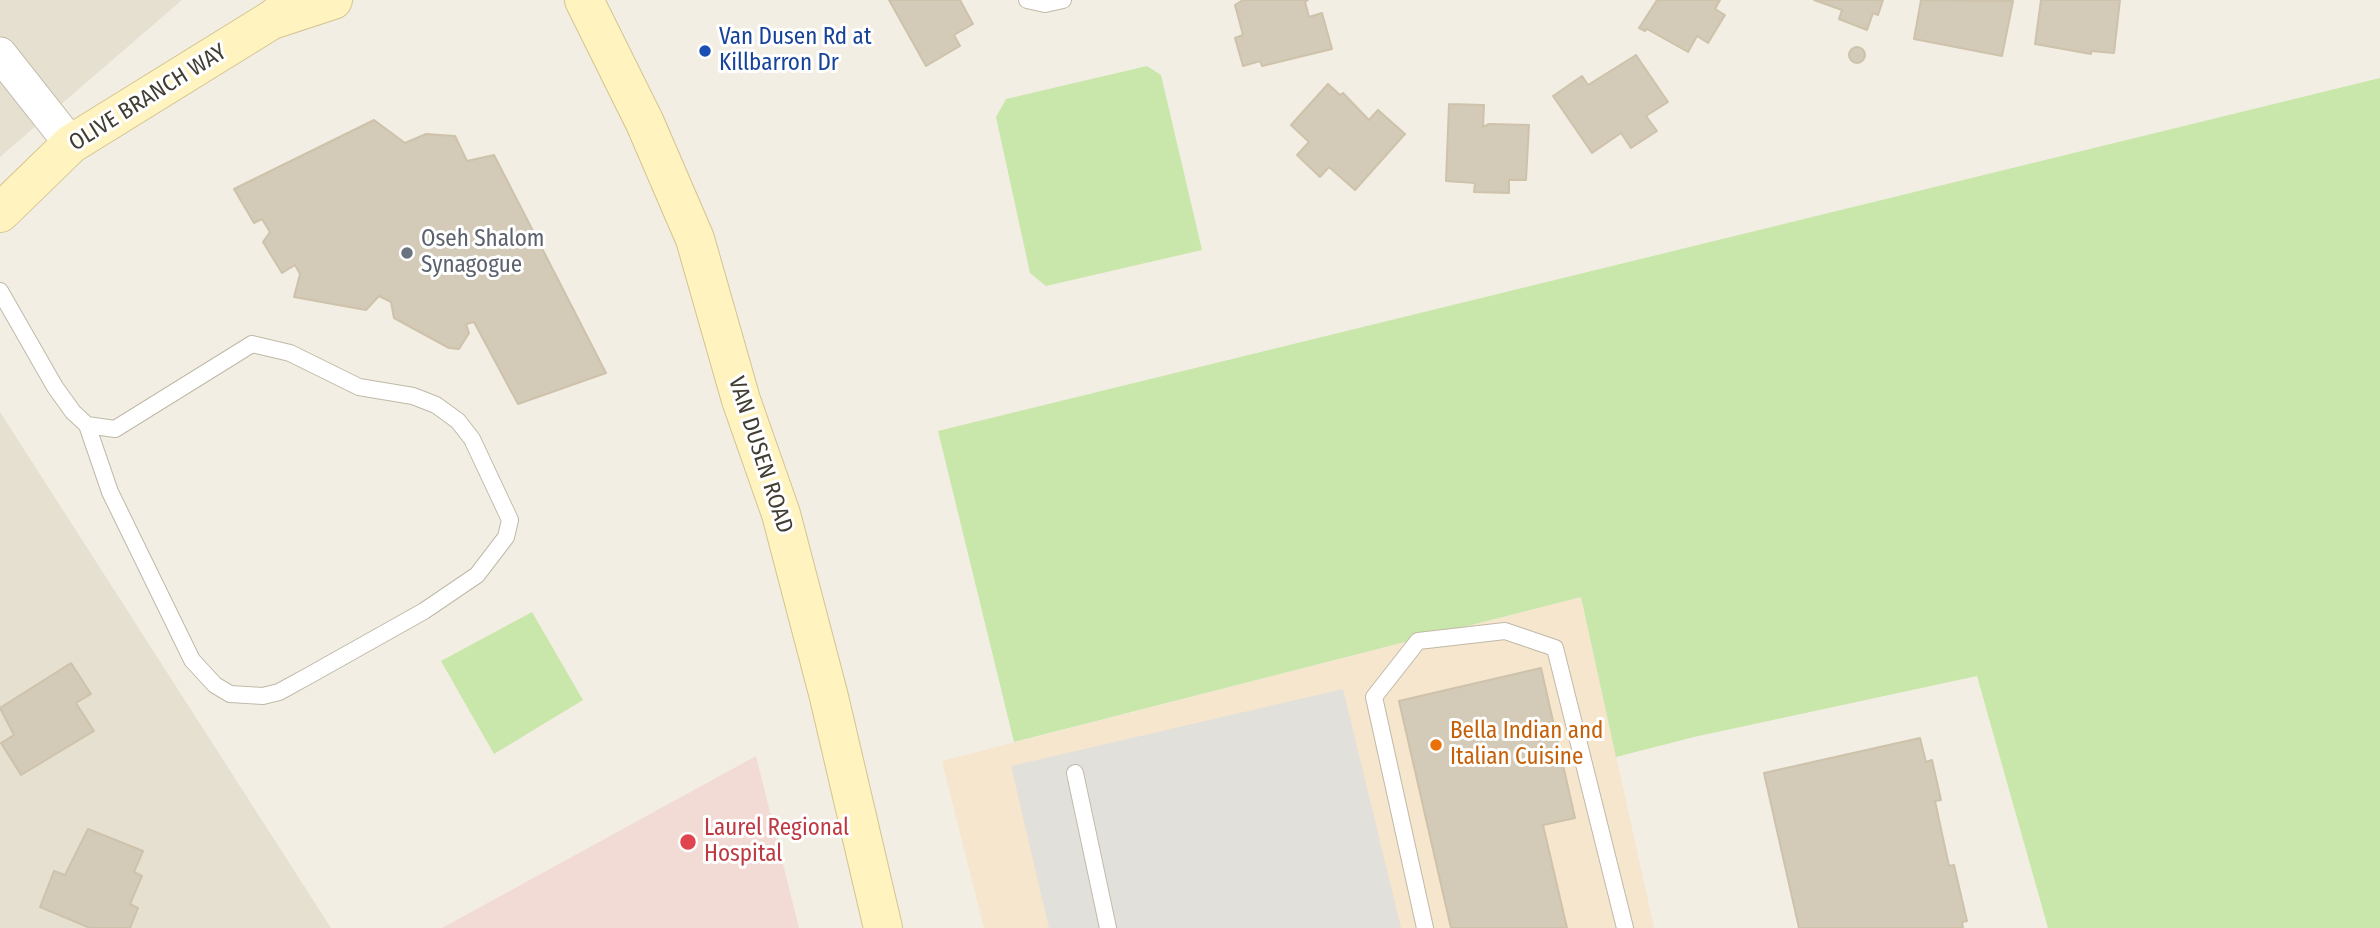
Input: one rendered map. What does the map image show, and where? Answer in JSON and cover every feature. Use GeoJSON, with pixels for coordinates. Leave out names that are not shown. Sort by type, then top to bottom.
{"type":"FeatureCollection","features":[{"type":"Feature","properties":{"kind":"main road","name":"OLIVE BRANCH WAY"},"geometry":{"type":"LineString","coordinates":[[0,213],[71,144],[285,10],[333,0]]}},
{"type":"Feature","properties":{"kind":"main road","name":"VAN DUSEN ROAD"},"geometry":{"type":"LineString","coordinates":[[583,0],[645,123],[695,239],[741,400],[781,514],[829,697],[883,928]]}},
{"type":"Feature","properties":{"kind":"street"},"geometry":{"type":"LineString","coordinates":[[0,54],[71,144]]}},
{"type":"Feature","properties":{"kind":"lane"},"geometry":{"type":"LineString","coordinates":[[1027,0],[1045,4],[1063,0]]}},
{"type":"Feature","properties":{"kind":"lane"},"geometry":{"type":"LineString","coordinates":[[0,291],[55,387],[73,412],[87,425],[110,492],[192,660],[215,685],[230,694],[263,696],[279,692],[412,618],[477,575],[506,537],[510,520],[497,485],[472,439],[458,421],[436,405],[413,396],[359,387],[330,376],[290,353],[252,344],[115,429],[87,425]]}},
{"type":"Feature","properties":{"kind":"lane"},"geometry":{"type":"LineString","coordinates":[[1424,928],[1374,697],[1418,641],[1505,631],[1555,648],[1625,928]]}},
{"type":"Feature","properties":{"kind":"lane"},"geometry":{"type":"LineString","coordinates":[[1075,773],[1108,928]]}},
{"type":"Feature","properties":{"kind":"shaded area"},"geometry":{"type":"Polygon","coordinates":[[[0,0],[182,0],[0,157],[0,0]]]}},
{"type":"Feature","properties":{"kind":"shaded area"},"geometry":{"type":"Polygon","coordinates":[[[0,412],[331,928],[0,928],[0,412]]]}},
{"type":"Feature","properties":{"kind":"shaded area"},"geometry":{"type":"Polygon","coordinates":[[[1581,597],[1654,928],[984,928],[942,761],[1581,597]]]}},
{"type":"Feature","properties":{"kind":"shaded area"},"geometry":{"type":"Polygon","coordinates":[[[1343,689],[1401,928],[1049,928],[1011,766],[1343,689]]]}},
{"type":"Feature","properties":{"kind":"shaded area","name":"Laurel Regional Hospital"},"geometry":{"type":"Polygon","coordinates":[[[756,756],[799,928],[442,928],[756,756]]]}},
{"type":"Feature","properties":{"kind":"green space"},"geometry":{"type":"Polygon","coordinates":[[[1147,66],[1161,75],[1202,250],[1046,286],[1030,273],[996,117],[1006,99],[1147,66]]]}},
{"type":"Feature","properties":{"kind":"green space"},"geometry":{"type":"Polygon","coordinates":[[[2380,78],[2380,928],[2048,928],[1977,676],[1694,737],[1616,757],[1581,597],[1014,742],[938,431],[2380,78]]]}},
{"type":"Feature","properties":{"kind":"green space"},"geometry":{"type":"Polygon","coordinates":[[[532,612],[583,700],[494,754],[441,661],[532,612]]]}},
{"type":"Feature","properties":{"kind":"building"},"geometry":{"type":"Polygon","coordinates":[[[889,0],[960,0],[973,24],[954,35],[960,46],[926,66],[889,0]]]}},
{"type":"Feature","properties":{"kind":"building"},"geometry":{"type":"Polygon","coordinates":[[[1243,0],[1308,0],[1305,2],[1309,17],[1322,13],[1332,49],[1262,66],[1260,61],[1243,66],[1235,38],[1243,35],[1235,5],[1243,0]]]}},
{"type":"Feature","properties":{"kind":"building"},"geometry":{"type":"Polygon","coordinates":[[[1657,0],[1720,0],[1715,9],[1725,15],[1708,43],[1697,36],[1688,52],[1647,29],[1645,31],[1639,28],[1657,0]]]}},
{"type":"Feature","properties":{"kind":"building"},"geometry":{"type":"Polygon","coordinates":[[[1814,0],[1883,0],[1878,15],[1873,13],[1867,30],[1839,19],[1842,10],[1814,0]]]}},
{"type":"Feature","properties":{"kind":"building"},"geometry":{"type":"Polygon","coordinates":[[[1921,0],[2013,1],[2002,56],[1914,39],[1921,0]]]}},
{"type":"Feature","properties":{"kind":"building"},"geometry":{"type":"Polygon","coordinates":[[[2041,0],[2120,0],[2114,53],[2091,51],[2091,54],[2035,44],[2041,0]]]}},
{"type":"Feature","properties":{"kind":"building"},"geometry":{"type":"Polygon","coordinates":[[[1857,47],[1863,49],[1863,61],[1857,63],[1851,61],[1849,55],[1851,49],[1857,47]]]}},
{"type":"Feature","properties":{"kind":"building"},"geometry":{"type":"Polygon","coordinates":[[[1636,55],[1668,102],[1646,116],[1657,131],[1631,148],[1621,133],[1592,153],[1553,96],[1582,76],[1588,85],[1636,55]]]}},
{"type":"Feature","properties":{"kind":"building"},"geometry":{"type":"Polygon","coordinates":[[[1328,84],[1340,95],[1343,93],[1369,120],[1378,110],[1405,134],[1355,190],[1329,167],[1320,177],[1297,155],[1309,142],[1291,125],[1328,84]]]}},
{"type":"Feature","properties":{"kind":"building"},"geometry":{"type":"Polygon","coordinates":[[[1449,104],[1484,105],[1483,127],[1489,124],[1529,125],[1526,180],[1509,180],[1509,193],[1474,192],[1475,183],[1446,181],[1449,104]]]}},
{"type":"Feature","properties":{"kind":"building","name":"Oseh Shalom Synagogue"},"geometry":{"type":"Polygon","coordinates":[[[374,120],[405,143],[426,134],[455,136],[467,161],[494,155],[606,373],[518,404],[474,322],[466,324],[469,333],[459,349],[449,348],[394,318],[391,302],[379,296],[366,310],[294,297],[300,274],[295,265],[282,273],[263,242],[270,232],[262,219],[254,223],[234,189],[374,120]]]}},
{"type":"Feature","properties":{"kind":"building"},"geometry":{"type":"Polygon","coordinates":[[[71,663],[91,694],[76,703],[94,731],[21,775],[1,743],[14,735],[0,708],[71,663]]]}},
{"type":"Feature","properties":{"kind":"building"},"geometry":{"type":"Polygon","coordinates":[[[1541,668],[1575,818],[1543,825],[1567,928],[1451,928],[1399,701],[1541,668]]]}},
{"type":"Feature","properties":{"kind":"building"},"geometry":{"type":"Polygon","coordinates":[[[1920,738],[1926,762],[1932,760],[1941,800],[1935,801],[1949,866],[1954,865],[1967,921],[1962,922],[1963,928],[1799,928],[1764,773],[1920,738]]]}},
{"type":"Feature","properties":{"kind":"building"},"geometry":{"type":"Polygon","coordinates":[[[88,829],[143,851],[134,872],[142,876],[130,904],[138,908],[130,928],[90,928],[40,907],[54,871],[65,875],[88,829]]]}},
{"type":"Feature","properties":{"kind":"place","name":"Van Dusen Rd at Killbarron Dr"},"geometry":{"type":"Point","coordinates":[705,51]}},
{"type":"Feature","properties":{"kind":"place","name":"Oseh Shalom Synagogue"},"geometry":{"type":"Point","coordinates":[407,253]}},
{"type":"Feature","properties":{"kind":"place","name":"Bella Indian and Italian Cuisine"},"geometry":{"type":"Point","coordinates":[1436,745]}},
{"type":"Feature","properties":{"kind":"place","name":"Laurel Regional Hospital"},"geometry":{"type":"Point","coordinates":[688,842]}}]}
